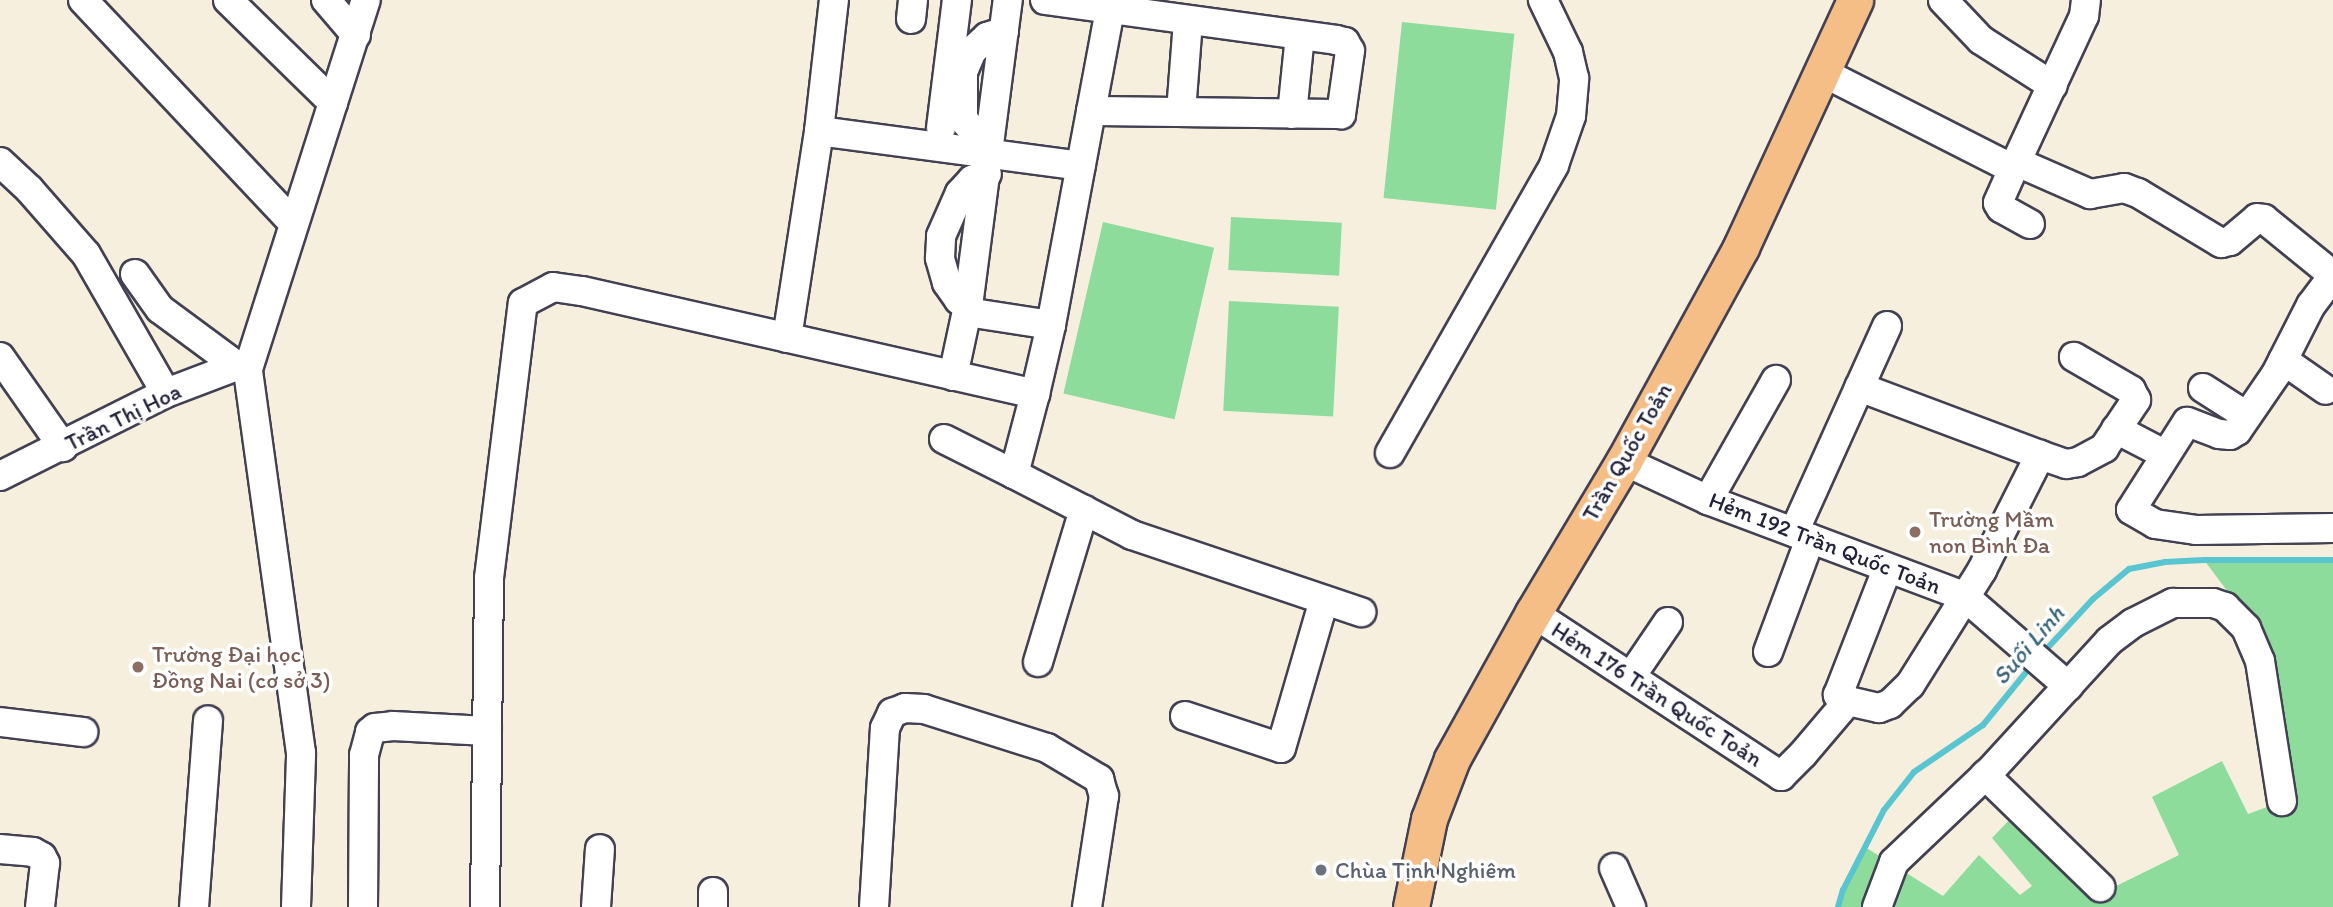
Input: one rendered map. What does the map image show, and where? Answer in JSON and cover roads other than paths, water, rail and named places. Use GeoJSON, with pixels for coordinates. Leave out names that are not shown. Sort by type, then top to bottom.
{"type":"FeatureCollection","features":[{"type":"Feature","properties":{"kind":"main road","name":"Trần Quốc Toản"},"geometry":{"type":"LineString","coordinates":[[1411,907],[1429,819],[1451,760],[1533,613],[1624,461],[1741,247],[1824,73],[1855,0]]}},
{"type":"Feature","properties":{"kind":"street"},"geometry":{"type":"LineString","coordinates":[[83,0],[293,223]]}},
{"type":"Feature","properties":{"kind":"street"},"geometry":{"type":"LineString","coordinates":[[228,0],[333,103]]}},
{"type":"Feature","properties":{"kind":"street"},"geometry":{"type":"LineString","coordinates":[[326,0],[356,34]]}},
{"type":"Feature","properties":{"kind":"street"},"geometry":{"type":"LineString","coordinates":[[296,907],[301,753],[243,368],[366,0]]}},
{"type":"Feature","properties":{"kind":"street"},"geometry":{"type":"LineString","coordinates":[[787,338],[819,131],[834,0]]}},
{"type":"Feature","properties":{"kind":"street"},"geometry":{"type":"LineString","coordinates":[[941,128],[957,0]]}},
{"type":"Feature","properties":{"kind":"street"},"geometry":{"type":"LineString","coordinates":[[953,376],[968,309],[1008,0]]}},
{"type":"Feature","properties":{"kind":"street"},"geometry":{"type":"LineString","coordinates":[[1045,0],[1111,5],[1188,21],[1345,42],[1350,51],[1342,114],[1091,111]]}},
{"type":"Feature","properties":{"kind":"street"},"geometry":{"type":"LineString","coordinates":[[1390,453],[1554,165],[1571,116],[1574,78],[1568,52],[1543,0]]}},
{"type":"Feature","properties":{"kind":"street"},"geometry":{"type":"LineString","coordinates":[[1944,0],[1981,40],[2053,86]]}},
{"type":"Feature","properties":{"kind":"street"},"geometry":{"type":"LineString","coordinates":[[2030,224],[2001,208],[1998,203],[2084,16],[2086,0]]}},
{"type":"Feature","properties":{"kind":"street"},"geometry":{"type":"LineString","coordinates":[[1014,474],[1051,325],[1111,5]]}},
{"type":"Feature","properties":{"kind":"street"},"geometry":{"type":"LineString","coordinates":[[1181,112],[1188,21]]}},
{"type":"Feature","properties":{"kind":"street"},"geometry":{"type":"LineString","coordinates":[[1293,114],[1300,35]]}},
{"type":"Feature","properties":{"kind":"street"},"geometry":{"type":"LineString","coordinates":[[1824,73],[2015,166],[2090,194],[2124,188],[2138,193],[2221,243],[2230,241],[2258,218],[2264,219],[2333,275],[2311,305],[2283,360],[2247,416],[2230,435],[2187,422],[2164,454],[2132,510],[2155,524],[2196,530],[2333,528]]}},
{"type":"Feature","properties":{"kind":"street"},"geometry":{"type":"LineString","coordinates":[[819,131],[989,163],[1081,166]]}},
{"type":"Feature","properties":{"kind":"street"},"geometry":{"type":"LineString","coordinates":[[0,162],[29,189],[86,254],[166,393]]}},
{"type":"Feature","properties":{"kind":"street"},"geometry":{"type":"LineString","coordinates":[[135,274],[160,309],[243,368]]}},
{"type":"Feature","properties":{"kind":"street"},"geometry":{"type":"LineString","coordinates":[[485,907],[489,578],[523,303],[553,287],[582,290],[1035,394]]}},
{"type":"Feature","properties":{"kind":"street"},"geometry":{"type":"LineString","coordinates":[[968,309],[1051,325]]}},
{"type":"Feature","properties":{"kind":"street"},"geometry":{"type":"LineString","coordinates":[[1768,652],[1802,536],[1859,387],[1887,326]]}},
{"type":"Feature","properties":{"kind":"street"},"geometry":{"type":"LineString","coordinates":[[1859,387],[2066,464],[2078,462],[2104,448],[2136,400],[2135,394],[2074,357]]}},
{"type":"Feature","properties":{"kind":"street"},"geometry":{"type":"LineString","coordinates":[[0,358],[63,447]]}},
{"type":"Feature","properties":{"kind":"street"},"geometry":{"type":"LineString","coordinates":[[2283,360],[2326,390]]}},
{"type":"Feature","properties":{"kind":"street","name":"Trần Thị Hoa"},"geometry":{"type":"LineString","coordinates":[[0,476],[63,447],[166,393],[243,368]]}},
{"type":"Feature","properties":{"kind":"street"},"geometry":{"type":"LineString","coordinates":[[1708,499],[1776,380]]}},
{"type":"Feature","properties":{"kind":"street"},"geometry":{"type":"LineString","coordinates":[[2203,388],[2247,416]]}},
{"type":"Feature","properties":{"kind":"street"},"geometry":{"type":"LineString","coordinates":[[2116,429],[2164,454]]}},
{"type":"Feature","properties":{"kind":"street"},"geometry":{"type":"LineString","coordinates":[[944,439],[1132,535],[1362,612]]}},
{"type":"Feature","properties":{"kind":"street"},"geometry":{"type":"LineString","coordinates":[[1887,569],[1838,695],[1848,701],[1879,708],[1899,697],[1910,685],[1982,570],[2040,455]]}},
{"type":"Feature","properties":{"kind":"street","name":"Hẻm 192 Trần Quốc Toản"},"geometry":{"type":"LineString","coordinates":[[1624,461],[1708,499],[1964,596],[2060,678]]}},
{"type":"Feature","properties":{"kind":"street"},"geometry":{"type":"LineString","coordinates":[[1038,662],[1084,510]]}},
{"type":"Feature","properties":{"kind":"street"},"geometry":{"type":"LineString","coordinates":[[1185,716],[1281,748],[1324,600]]}},
{"type":"Feature","properties":{"kind":"street"},"geometry":{"type":"LineString","coordinates":[[1877,907],[1894,862],[1985,775],[2060,678],[2133,622],[2172,603],[2213,603],[2225,607],[2246,628],[2260,661],[2282,801]]}},
{"type":"Feature","properties":{"kind":"street","name":"Hẻm 176 Trần Quốc Toản"},"geometry":{"type":"LineString","coordinates":[[1533,613],[1632,675],[1781,776],[1848,701]]}},
{"type":"Feature","properties":{"kind":"street"},"geometry":{"type":"LineString","coordinates":[[1632,675],[1668,622]]}},
{"type":"Feature","properties":{"kind":"street"},"geometry":{"type":"LineString","coordinates":[[874,907],[885,728],[892,713],[905,708],[924,709],[1047,748],[1099,779],[1104,796],[1087,907]]}},
{"type":"Feature","properties":{"kind":"street"},"geometry":{"type":"LineString","coordinates":[[194,907],[208,721]]}},
{"type":"Feature","properties":{"kind":"street"},"geometry":{"type":"LineString","coordinates":[[0,722],[83,732]]}},
{"type":"Feature","properties":{"kind":"street"},"geometry":{"type":"LineString","coordinates":[[363,907],[364,755],[370,732],[375,728],[394,726],[487,731]]}},
{"type":"Feature","properties":{"kind":"street"},"geometry":{"type":"LineString","coordinates":[[1985,775],[2099,887]]}},
{"type":"Feature","properties":{"kind":"street"},"geometry":{"type":"LineString","coordinates":[[0,849],[33,852],[42,857],[44,863],[40,907]]}},
{"type":"Feature","properties":{"kind":"street"},"geometry":{"type":"LineString","coordinates":[[596,907],[600,849]]}},
{"type":"Feature","properties":{"kind":"street"},"geometry":{"type":"LineString","coordinates":[[1614,868],[1631,907]]}},
{"type":"Feature","properties":{"kind":"waterway","name":"Suối Linh"},"geometry":{"type":"LineString","coordinates":[[2041,655],[2093,599],[2129,569],[2165,562],[2204,560],[2333,560]]}},
{"type":"Feature","properties":{"kind":"waterway","name":"Suối Linh"},"geometry":{"type":"LineString","coordinates":[[1838,907],[1843,890],[1884,810],[1914,772],[1983,725],[2032,665]]}},
{"type":"Feature","properties":{"kind":"place","name":"Trường Mầm non Bình Đa"},"geometry":{"type":"Point","coordinates":[1915,532]}},
{"type":"Feature","properties":{"kind":"place","name":"Trường Đại học Đồng Nai (cơ sở 3)"},"geometry":{"type":"Point","coordinates":[138,667]}},
{"type":"Feature","properties":{"kind":"place","name":"Chùa Tịnh Nghiêm"},"geometry":{"type":"Point","coordinates":[1321,870]}}]}
